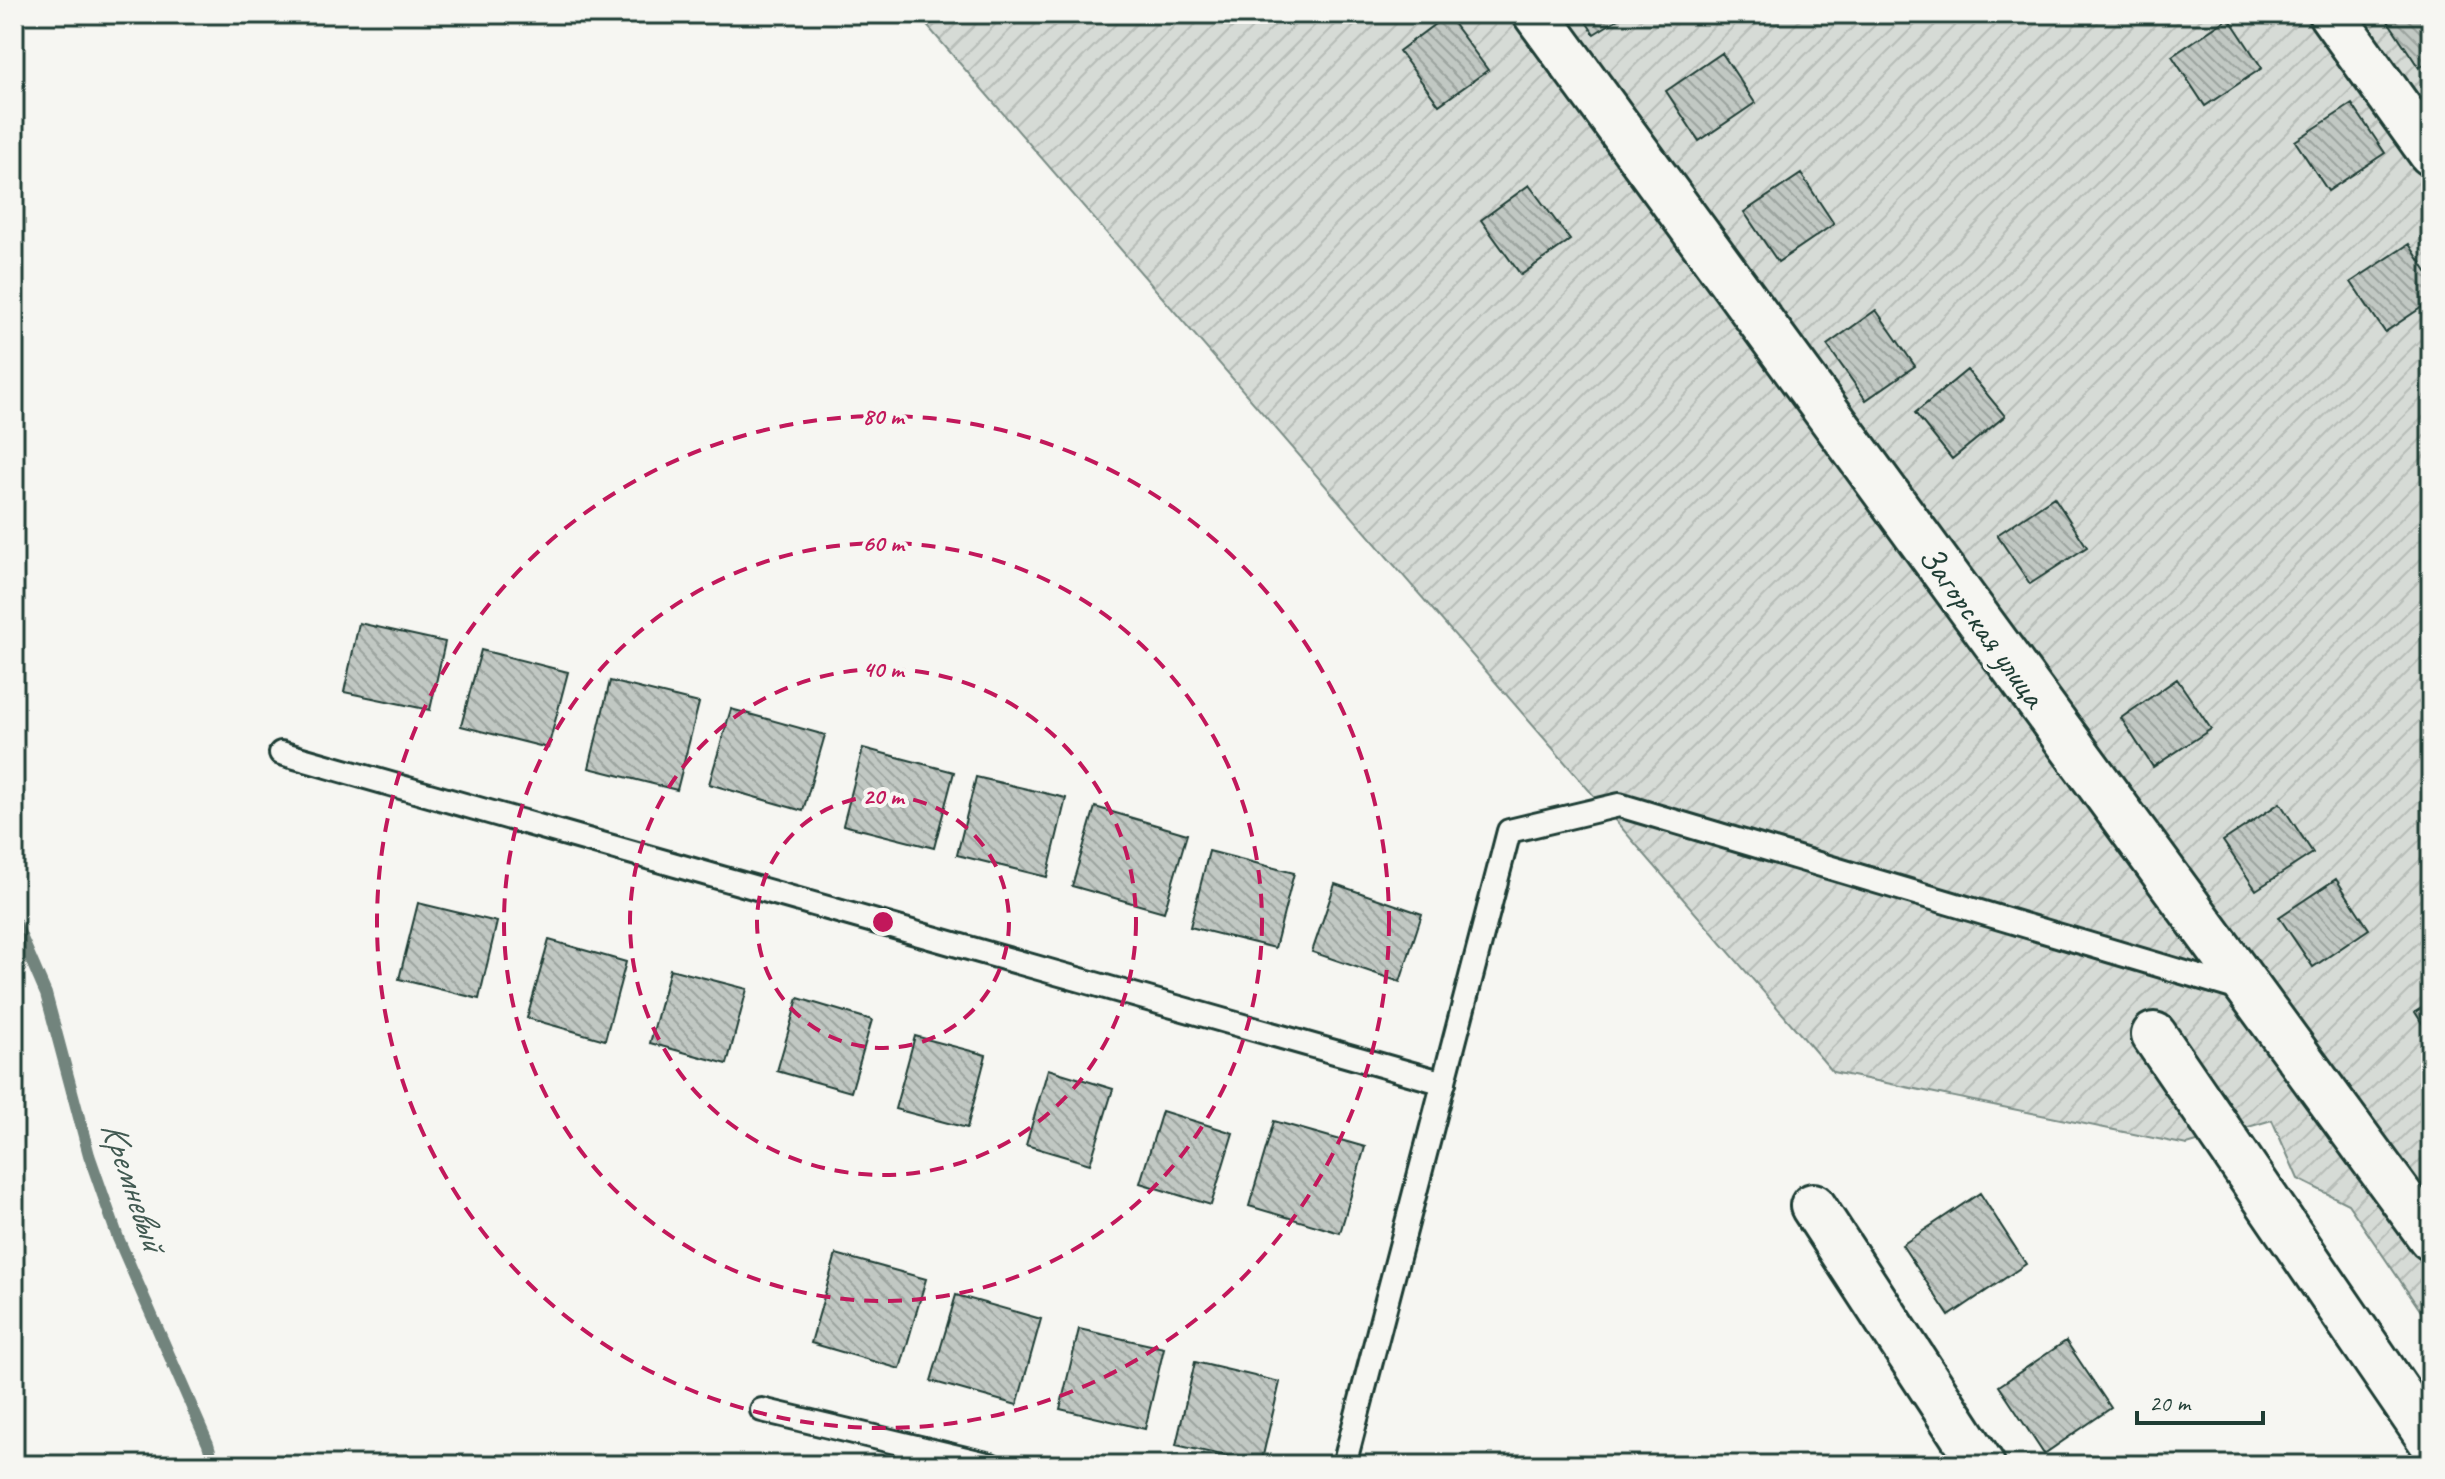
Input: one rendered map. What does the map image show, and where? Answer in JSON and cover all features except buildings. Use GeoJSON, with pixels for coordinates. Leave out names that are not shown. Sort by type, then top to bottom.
{"type":"FeatureCollection","features":[{"type":"Feature","properties":{"kind":"street","name":"Загорская улица"},"geometry":{"type":"LineString","coordinates":[[1536,14],[2431,1238]]}},
{"type":"Feature","properties":{"kind":"street"},"geometry":{"type":"LineString","coordinates":[[2331,14],[2431,153]]}},
{"type":"Feature","properties":{"kind":"street"},"geometry":{"type":"LineString","coordinates":[[2154,1035],[2431,1441]]}},
{"type":"Feature","properties":{"kind":"street"},"geometry":{"type":"LineString","coordinates":[[1813,1206],[1977,1463]]}},
{"type":"Feature","properties":{"kind":"lane"},"geometry":{"type":"LineString","coordinates":[[281,753],[1444,1083]]}},
{"type":"Feature","properties":{"kind":"lane"},"geometry":{"type":"LineString","coordinates":[[1344,1465],[1509,831],[1619,805],[2252,993]]}},
{"type":"Feature","properties":{"kind":"lane"},"geometry":{"type":"LineString","coordinates":[[762,1410],[991,1465]]}},
{"type":"Feature","properties":{"kind":"shaded area"},"geometry":{"type":"Polygon","coordinates":[[[917,14],[2431,14],[2431,1326],[2348,1204],[2298,1179],[2272,1120],[2187,1145],[1833,1072],[917,14]]]}},
{"type":"Feature","properties":{"kind":"waterway","name":"Кремневый"},"geometry":{"type":"LineString","coordinates":[[14,920],[46,994],[89,1155],[118,1238],[208,1444],[214,1465]]}}]}
